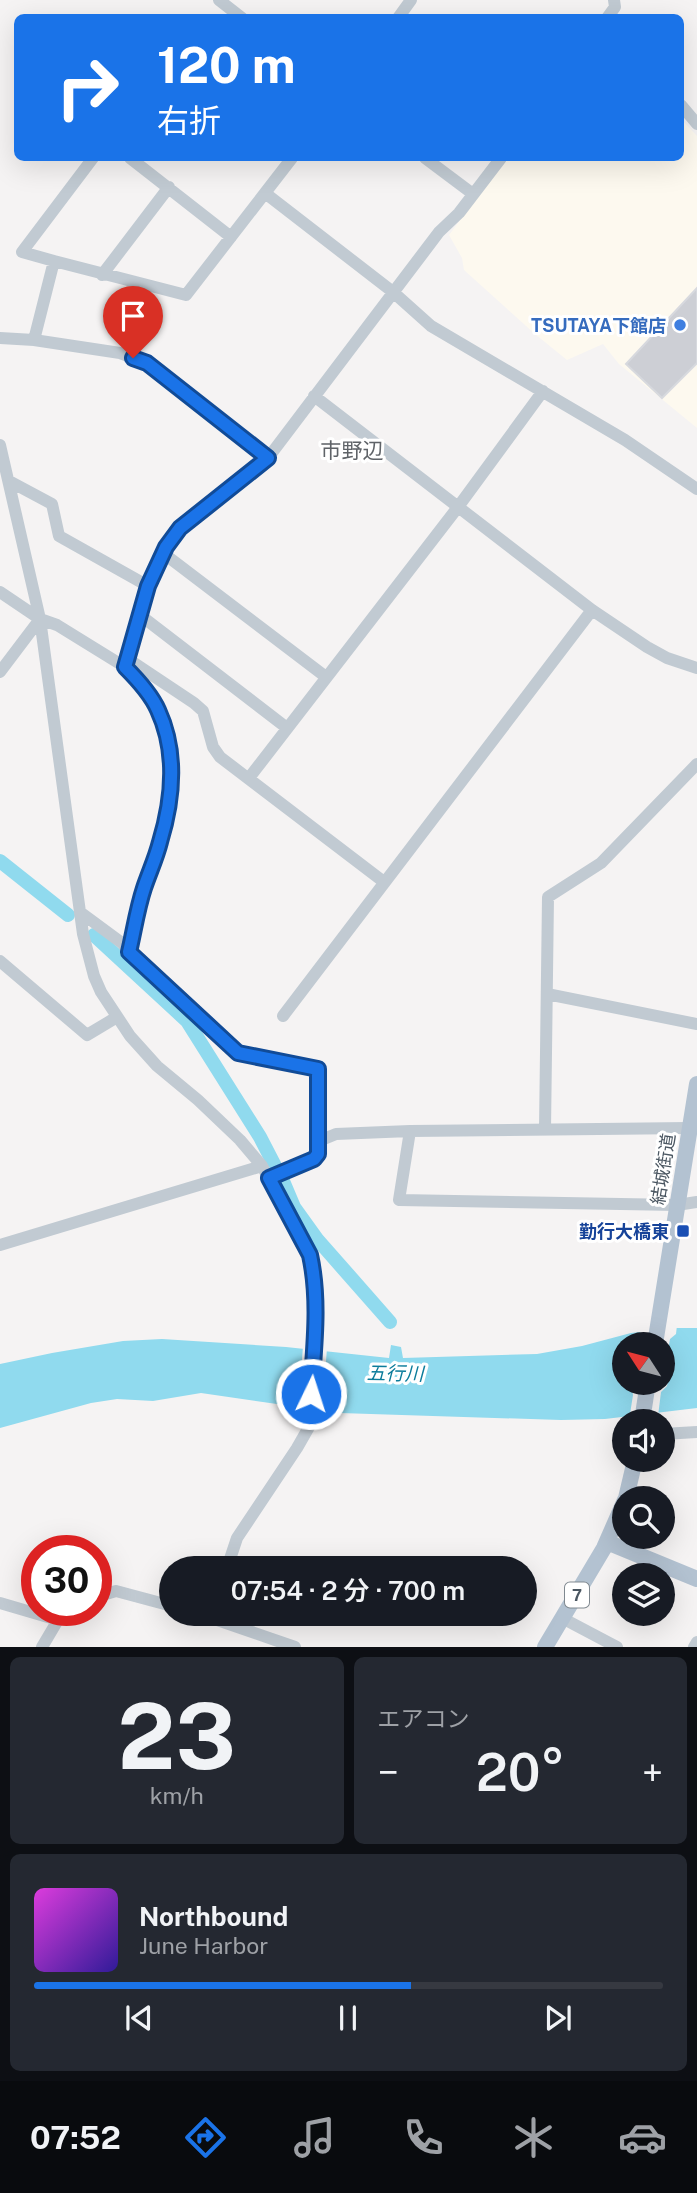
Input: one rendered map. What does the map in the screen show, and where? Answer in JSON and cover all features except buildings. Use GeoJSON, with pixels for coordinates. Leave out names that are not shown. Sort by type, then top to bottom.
{"type":"FeatureCollection","features":[{"type":"Feature","properties":{"kind":"main road","name":"結城街道"},"geometry":{"type":"LineString","coordinates":[[657,1332],[689,1128],[695,1110],[697,1084]]}},
{"type":"Feature","properties":{"kind":"main road","name":"7"},"geometry":{"type":"LineString","coordinates":[[545,1647],[612,1530]]}},
{"type":"Feature","properties":{"kind":"main road"},"geometry":{"type":"LineString","coordinates":[[607,1542],[697,1578]]}},
{"type":"Feature","properties":{"kind":"street"},"geometry":{"type":"LineString","coordinates":[[219,0],[237,14]]}},
{"type":"Feature","properties":{"kind":"street"},"geometry":{"type":"LineString","coordinates":[[684,109],[697,124]]}},
{"type":"Feature","properties":{"kind":"street"},"geometry":{"type":"LineString","coordinates":[[91,161],[22,252],[186,295],[290,161]]}},
{"type":"Feature","properties":{"kind":"street"},"geometry":{"type":"LineString","coordinates":[[134,161],[231,237]]}},
{"type":"Feature","properties":{"kind":"street"},"geometry":{"type":"LineString","coordinates":[[429,161],[473,194]]}},
{"type":"Feature","properties":{"kind":"street"},"geometry":{"type":"LineString","coordinates":[[129,952],[143,890],[160,842],[172,771],[169,744],[158,709],[127,663],[148,586],[163,553],[180,528],[268,458],[439,232],[458,213],[499,161]]}},
{"type":"Feature","properties":{"kind":"street"},"geometry":{"type":"LineString","coordinates":[[102,275],[169,187]]}},
{"type":"Feature","properties":{"kind":"street"},"geometry":{"type":"LineString","coordinates":[[265,193],[393,292],[431,326],[625,440],[697,489]]}},
{"type":"Feature","properties":{"kind":"street"},"geometry":{"type":"LineString","coordinates":[[34,340],[54,261]]}},
{"type":"Feature","properties":{"kind":"street"},"geometry":{"type":"LineString","coordinates":[[0,338],[34,340],[120,353],[147,363],[268,458]]}},
{"type":"Feature","properties":{"kind":"street"},"geometry":{"type":"LineString","coordinates":[[249,779],[458,507],[543,391]]}},
{"type":"Feature","properties":{"kind":"street"},"geometry":{"type":"LineString","coordinates":[[314,396],[592,610],[667,658],[697,667]]}},
{"type":"Feature","properties":{"kind":"street"},"geometry":{"type":"LineString","coordinates":[[0,445],[40,619],[83,934],[94,976],[101,992],[130,1036],[157,1066],[240,1140],[266,1172],[310,1255],[317,1297],[310,1421],[297,1448],[237,1538],[231,1556]]}},
{"type":"Feature","properties":{"kind":"street"},"geometry":{"type":"LineString","coordinates":[[9,481],[52,504],[59,536],[148,586]]}},
{"type":"Feature","properties":{"kind":"street"},"geometry":{"type":"LineString","coordinates":[[163,553],[326,677]]}},
{"type":"Feature","properties":{"kind":"street"},"geometry":{"type":"LineString","coordinates":[[0,592],[40,619],[57,625],[127,663],[194,703],[203,711],[217,754],[384,882]]}},
{"type":"Feature","properties":{"kind":"street"},"geometry":{"type":"LineString","coordinates":[[283,1016],[592,610]]}},
{"type":"Feature","properties":{"kind":"street"},"geometry":{"type":"LineString","coordinates":[[140,615],[287,728]]}},
{"type":"Feature","properties":{"kind":"street"},"geometry":{"type":"LineString","coordinates":[[0,672],[40,619]]}},
{"type":"Feature","properties":{"kind":"street"},"geometry":{"type":"LineString","coordinates":[[545,1130],[548,897],[601,863],[697,764]]}},
{"type":"Feature","properties":{"kind":"street"},"geometry":{"type":"LineString","coordinates":[[0,1245],[314,1159],[318,1154],[318,1069],[238,1053],[98,924],[80,912]]}},
{"type":"Feature","properties":{"kind":"street"},"geometry":{"type":"LineString","coordinates":[[0,961],[87,1035],[117,1017]]}},
{"type":"Feature","properties":{"kind":"street"},"geometry":{"type":"LineString","coordinates":[[547,994],[697,1024]]}},
{"type":"Feature","properties":{"kind":"street"},"geometry":{"type":"LineString","coordinates":[[319,1141],[336,1134],[410,1131],[689,1128]]}},
{"type":"Feature","properties":{"kind":"street"},"geometry":{"type":"LineString","coordinates":[[410,1131],[399,1200],[677,1205],[697,1202]]}},
{"type":"Feature","properties":{"kind":"street"},"geometry":{"type":"LineString","coordinates":[[675,1433],[697,1432]]}},
{"type":"Feature","properties":{"kind":"street"},"geometry":{"type":"LineString","coordinates":[[112,1592],[159,1603]]}},
{"type":"Feature","properties":{"kind":"street"},"geometry":{"type":"LineString","coordinates":[[0,1603],[21,1609]]}},
{"type":"Feature","properties":{"kind":"street"},"geometry":{"type":"LineString","coordinates":[[562,1618],[617,1647]]}},
{"type":"Feature","properties":{"kind":"street"},"geometry":{"type":"LineString","coordinates":[[42,1647],[54,1626]]}},
{"type":"Feature","properties":{"kind":"street"},"geometry":{"type":"LineString","coordinates":[[239,1626],[295,1647]]}},
{"type":"Feature","properties":{"kind":"street"},"geometry":{"type":"LineString","coordinates":[[694,1647],[697,1642]]}},
{"type":"Feature","properties":{"kind":"shaded area"},"geometry":{"type":"Polygon","coordinates":[[[684,122],[697,136],[697,428],[619,364],[603,344],[567,360],[464,270],[462,258],[449,235],[505,161],[684,161],[684,122]]]}},
{"type":"Feature","properties":{"kind":"water","name":"五行川"},"geometry":{"type":"Polygon","coordinates":[[[697,1328],[697,1408],[675,1411],[612,1409],[612,1418],[561,1420],[340,1413],[201,1393],[153,1401],[117,1399],[91,1403],[0,1428],[0,1364],[123,1341],[162,1339],[286,1347],[389,1358],[391,1345],[401,1347],[403,1358],[537,1354],[612,1338],[612,1395],[676,1395],[676,1332],[639,1332],[697,1328]]]}},
{"type":"Feature","properties":{"kind":"pier"},"geometry":{"type":"Polygon","coordinates":[[[677,1325],[676,1334],[640,1332],[640,1329],[677,1325]]]}},
{"type":"Feature","properties":{"kind":"pier"},"geometry":{"type":"Polygon","coordinates":[[[303,1346],[327,1348],[322,1415],[298,1412],[303,1346]]]}},
{"type":"Feature","properties":{"kind":"pier"},"geometry":{"type":"Polygon","coordinates":[[[633,1395],[661,1395],[659,1409],[631,1409],[633,1395]]]}},
{"type":"Feature","properties":{"kind":"waterway"},"geometry":{"type":"LineString","coordinates":[[0,861],[68,915]]}},
{"type":"Feature","properties":{"kind":"waterway"},"geometry":{"type":"LineString","coordinates":[[94,935],[187,1021],[260,1137],[275,1166]]}},
{"type":"Feature","properties":{"kind":"waterway"},"geometry":{"type":"LineString","coordinates":[[283,1181],[294,1207],[317,1239],[390,1322]]}},
{"type":"Feature","properties":{"kind":"place","name":"TSUTAYA下館店"},"geometry":{"type":"Point","coordinates":[680,325]}},
{"type":"Feature","properties":{"kind":"place","name":"勤行大橋東"},"geometry":{"type":"Point","coordinates":[683,1231]}},
{"type":"Feature","properties":{"kind":"district","name":"市野辺"},"geometry":{"type":"Point","coordinates":[352,450]}},
{"type":"Feature","properties":{"kind":"route"},"geometry":{"type":"LineString","coordinates":[[133,358],[147,363],[268,458],[180,528],[166,547],[148,586],[125,667],[138,680],[158,709],[169,744],[172,771],[160,842],[143,890],[129,952],[238,1053],[318,1069],[318,1154],[314,1159],[269,1178],[310,1255],[313,1270],[317,1297],[311,1394]]}}]}
